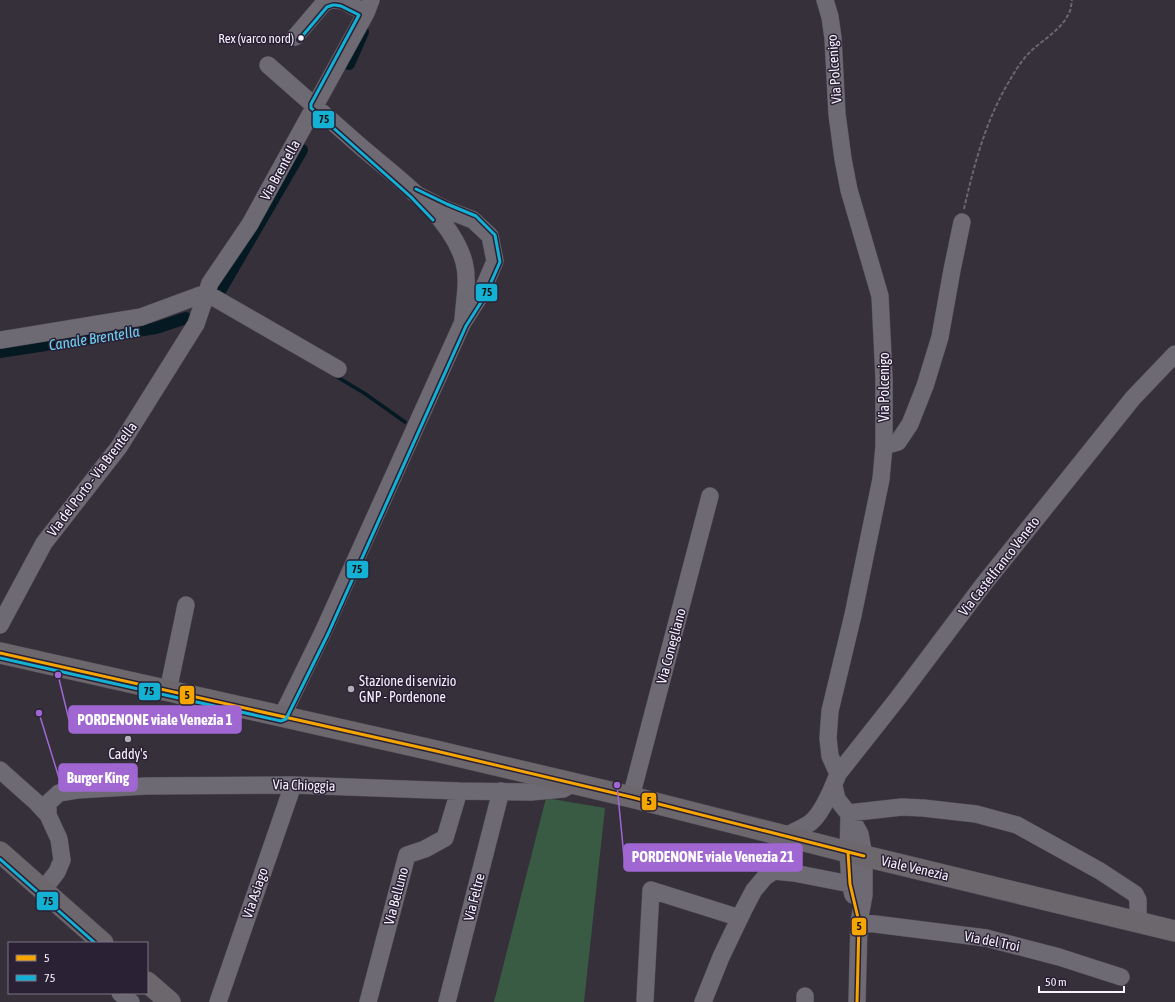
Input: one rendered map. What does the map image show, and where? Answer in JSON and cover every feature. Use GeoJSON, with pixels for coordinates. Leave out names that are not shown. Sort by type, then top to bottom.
{"type":"FeatureCollection","features":[{"type":"Feature","properties":{"kind":"main road","name":"Viale Venezia"},"geometry":{"type":"LineString","coordinates":[[0,653],[436,751],[631,797],[856,854],[1175,931]]}},
{"type":"Feature","properties":{"kind":"main road"},"geometry":{"type":"LineString","coordinates":[[0,852],[102,942]]}},
{"type":"Feature","properties":{"kind":"main road"},"geometry":{"type":"LineString","coordinates":[[148,983],[170,1002]]}},
{"type":"Feature","properties":{"kind":"street"},"geometry":{"type":"LineString","coordinates":[[295,37],[324,3],[331,0]]}},
{"type":"Feature","properties":{"kind":"street"},"geometry":{"type":"LineString","coordinates":[[336,0],[369,6]]}},
{"type":"Feature","properties":{"kind":"street","name":"Via Polcenigo"},"geometry":{"type":"LineString","coordinates":[[825,0],[830,17],[833,38],[837,114],[844,166],[849,190],[880,296],[884,378],[884,446],[881,479],[874,519],[853,615],[830,711],[828,738],[830,756],[836,780]]}},
{"type":"Feature","properties":{"kind":"street","name":"Via Brentella"},"geometry":{"type":"LineString","coordinates":[[200,316],[213,297],[210,283],[250,224],[369,6]]}},
{"type":"Feature","properties":{"kind":"street"},"geometry":{"type":"LineString","coordinates":[[268,65],[414,193],[440,218],[455,241],[464,263],[466,283],[462,324]]}},
{"type":"Feature","properties":{"kind":"street"},"geometry":{"type":"LineString","coordinates":[[282,716],[323,632],[462,324],[481,294],[495,260],[490,236],[473,220],[445,210],[414,193]]}},
{"type":"Feature","properties":{"kind":"street"},"geometry":{"type":"LineString","coordinates":[[446,227],[451,219],[458,214]]}},
{"type":"Feature","properties":{"kind":"street"},"geometry":{"type":"LineString","coordinates":[[884,446],[898,442],[910,424],[925,386],[940,337],[962,222]]}},
{"type":"Feature","properties":{"kind":"street"},"geometry":{"type":"LineString","coordinates":[[0,340],[141,317],[213,297],[338,369]]}},
{"type":"Feature","properties":{"kind":"street","name":"Via del Porto - Via Brentella"},"geometry":{"type":"LineString","coordinates":[[0,625],[44,543],[119,447],[200,316]]}},
{"type":"Feature","properties":{"kind":"street","name":"Via Castelfranco Veneto"},"geometry":{"type":"LineString","coordinates":[[785,836],[810,823],[821,809],[836,780],[983,585],[1128,404],[1175,354]]}},
{"type":"Feature","properties":{"kind":"street","name":"Via Conegliano"},"geometry":{"type":"LineString","coordinates":[[631,797],[710,496]]}},
{"type":"Feature","properties":{"kind":"street"},"geometry":{"type":"LineString","coordinates":[[168,690],[186,605]]}},
{"type":"Feature","properties":{"kind":"street"},"geometry":{"type":"LineString","coordinates":[[0,770],[36,802],[48,815],[59,839],[62,860],[57,872],[43,890]]}},
{"type":"Feature","properties":{"kind":"street"},"geometry":{"type":"LineString","coordinates":[[836,780],[837,799],[848,813],[860,834],[850,884],[859,922]]}},
{"type":"Feature","properties":{"kind":"street","name":"Via Chioggia"},"geometry":{"type":"LineString","coordinates":[[48,815],[48,803],[59,793],[77,790],[146,786],[293,785],[531,792],[563,789],[574,784]]}},
{"type":"Feature","properties":{"kind":"street","name":"Via Asiago"},"geometry":{"type":"LineString","coordinates":[[218,1002],[293,785]]}},
{"type":"Feature","properties":{"kind":"street","name":"Via Belluno"},"geometry":{"type":"LineString","coordinates":[[368,1002],[407,855],[425,849],[445,838],[458,791]]}},
{"type":"Feature","properties":{"kind":"street","name":"Via Feltre"},"geometry":{"type":"LineString","coordinates":[[447,1002],[501,791]]}},
{"type":"Feature","properties":{"kind":"street"},"geometry":{"type":"LineString","coordinates":[[848,813],[896,808],[923,808],[976,814],[1017,825],[1100,871],[1135,894],[1138,900],[1138,921]]}},
{"type":"Feature","properties":{"kind":"street"},"geometry":{"type":"LineString","coordinates":[[856,854],[864,895],[859,922],[857,1002]]}},
{"type":"Feature","properties":{"kind":"street"},"geometry":{"type":"LineString","coordinates":[[703,1002],[721,957],[740,918],[754,890],[764,877],[774,871],[794,873],[850,884]]}},
{"type":"Feature","properties":{"kind":"street"},"geometry":{"type":"LineString","coordinates":[[645,1000],[651,890],[740,918]]}},
{"type":"Feature","properties":{"kind":"street","name":"Via del Troi"},"geometry":{"type":"LineString","coordinates":[[859,922],[986,938],[1059,957],[1121,977]]}},
{"type":"Feature","properties":{"kind":"street"},"geometry":{"type":"LineString","coordinates":[[121,994],[131,1002]]}},
{"type":"Feature","properties":{"kind":"path"},"geometry":{"type":"LineString","coordinates":[[962,222],[972,175],[983,140],[1002,94],[1009,80],[1028,54],[1055,31],[1068,15],[1072,0]]}},
{"type":"Feature","properties":{"kind":"green space"},"geometry":{"type":"Polygon","coordinates":[[[546,798],[605,808],[584,1002],[494,1002],[546,798]]]}},
{"type":"Feature","properties":{"kind":"waterway","name":"Canale Brentella"},"geometry":{"type":"LineString","coordinates":[[349,64],[363,32]]}},
{"type":"Feature","properties":{"kind":"waterway","name":"Canale Brentella"},"geometry":{"type":"LineString","coordinates":[[220,291],[302,150]]}},
{"type":"Feature","properties":{"kind":"waterway","name":"Canale Brentella"},"geometry":{"type":"LineString","coordinates":[[0,352],[156,328],[186,318]]}},
{"type":"Feature","properties":{"kind":"waterway"},"geometry":{"type":"LineString","coordinates":[[334,375],[364,393],[405,422]]}},
{"type":"Feature","properties":{"kind":"transit line","name":"75"},"geometry":{"type":"LineString","coordinates":[[299,40],[327,7],[333,5]]}},
{"type":"Feature","properties":{"kind":"transit line","name":"75"},"geometry":{"type":"LineString","coordinates":[[335,5],[341,6],[359,15],[311,104],[311,108],[411,197],[433,220]]}},
{"type":"Feature","properties":{"kind":"transit line","name":"75"},"geometry":{"type":"LineString","coordinates":[[0,658],[281,721],[286,719],[328,634],[466,326],[485,296],[500,262],[495,235],[476,216],[416,189]]}},
{"type":"Feature","properties":{"kind":"transit line","name":"5"},"geometry":{"type":"LineString","coordinates":[[0,653],[436,751],[631,797],[864,856]]}},
{"type":"Feature","properties":{"kind":"transit line","name":"5"},"geometry":{"type":"LineString","coordinates":[[848,852],[850,884],[859,922],[857,1002]]}},
{"type":"Feature","properties":{"kind":"transit line","name":"75"},"geometry":{"type":"LineString","coordinates":[[0,859],[94,942]]}},
{"type":"Feature","properties":{"kind":"place","name":"Rex (varco nord)"},"geometry":{"type":"Point","coordinates":[301,38]}},
{"type":"Feature","properties":{"kind":"place","name":"PORDENONE viale Venezia 1"},"geometry":{"type":"Point","coordinates":[58,675]}},
{"type":"Feature","properties":{"kind":"place","name":"Stazione di servizio GNP - Pordenone"},"geometry":{"type":"Point","coordinates":[351,689]}},
{"type":"Feature","properties":{"kind":"place","name":"Burger King"},"geometry":{"type":"Point","coordinates":[39,713]}},
{"type":"Feature","properties":{"kind":"place","name":"Caddy's"},"geometry":{"type":"Point","coordinates":[128,739]}},
{"type":"Feature","properties":{"kind":"place","name":"PORDENONE viale Venezia 21"},"geometry":{"type":"Point","coordinates":[617,785]}}]}
